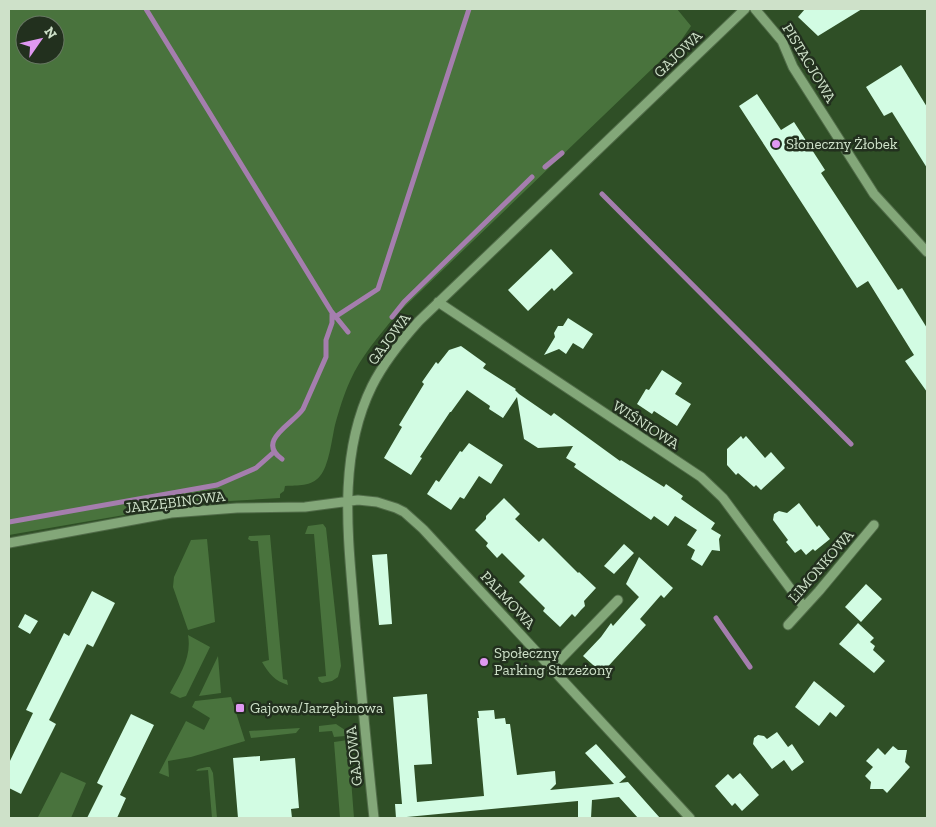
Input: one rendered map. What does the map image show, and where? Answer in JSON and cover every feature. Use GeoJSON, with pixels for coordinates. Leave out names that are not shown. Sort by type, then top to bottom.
{"type":"FeatureCollection","features":[{"type":"Feature","properties":{"kind":"street","name":"GAJOWA"},"geometry":{"type":"LineString","coordinates":[[374,818],[361,689],[347,501],[352,454],[372,387],[386,363],[405,337],[438,302],[745,9]]}},
{"type":"Feature","properties":{"kind":"street","name":"PISTACJOWA"},"geometry":{"type":"LineString","coordinates":[[755,9],[782,41],[793,67],[874,194],[927,252]]}},
{"type":"Feature","properties":{"kind":"street","name":"WIŚNIOWA"},"geometry":{"type":"LineString","coordinates":[[438,302],[712,486],[729,505],[804,607]]}},
{"type":"Feature","properties":{"kind":"street","name":"JARZĘBINOWA"},"geometry":{"type":"LineString","coordinates":[[9,543],[171,513],[237,508],[305,507],[347,501]]}},
{"type":"Feature","properties":{"kind":"street","name":"PALMOWA"},"geometry":{"type":"LineString","coordinates":[[347,501],[377,502],[396,508],[411,518],[690,818]]}},
{"type":"Feature","properties":{"kind":"street","name":"LIMONKOWA"},"geometry":{"type":"LineString","coordinates":[[788,625],[819,591],[874,524]]}},
{"type":"Feature","properties":{"kind":"street"},"geometry":{"type":"LineString","coordinates":[[552,668],[618,600]]}},
{"type":"Feature","properties":{"kind":"green space"},"geometry":{"type":"Polygon","coordinates":[[[9,9],[677,9],[691,26],[680,42],[396,315],[377,339],[354,372],[350,381],[337,419],[326,466],[320,476],[313,482],[304,485],[285,486],[284,491],[280,494],[280,498],[193,503],[9,535],[9,9]]]}},
{"type":"Feature","properties":{"kind":"green space"},"geometry":{"type":"Polygon","coordinates":[[[323,524],[326,528],[341,666],[338,677],[332,681],[322,683],[318,677],[326,676],[314,534],[305,534],[308,526],[323,524]]]}},
{"type":"Feature","properties":{"kind":"green space"},"geometry":{"type":"Polygon","coordinates":[[[270,535],[283,679],[287,680],[288,685],[273,676],[262,662],[269,660],[258,541],[248,539],[249,536],[270,535]]]}},
{"type":"Feature","properties":{"kind":"green space"},"geometry":{"type":"Polygon","coordinates":[[[207,539],[215,622],[188,630],[173,587],[174,577],[191,540],[207,539]]]}},
{"type":"Feature","properties":{"kind":"green space"},"geometry":{"type":"Polygon","coordinates":[[[188,635],[210,647],[186,696],[180,698],[170,693],[187,658],[188,635]]]}},
{"type":"Feature","properties":{"kind":"green space"},"geometry":{"type":"Polygon","coordinates":[[[218,656],[221,693],[199,696],[218,656]]]}},
{"type":"Feature","properties":{"kind":"green space"},"geometry":{"type":"Polygon","coordinates":[[[231,697],[245,741],[191,757],[168,761],[169,777],[159,773],[186,721],[204,730],[210,718],[192,707],[195,701],[231,697]]]}},
{"type":"Feature","properties":{"kind":"green space"},"geometry":{"type":"Polygon","coordinates":[[[336,724],[345,730],[345,736],[334,737],[332,731],[319,732],[319,726],[336,724]]]}},
{"type":"Feature","properties":{"kind":"green space"},"geometry":{"type":"Polygon","coordinates":[[[300,728],[296,733],[251,738],[249,731],[300,728]]]}},
{"type":"Feature","properties":{"kind":"green space"},"geometry":{"type":"Polygon","coordinates":[[[348,740],[354,818],[340,818],[334,742],[348,740]]]}},
{"type":"Feature","properties":{"kind":"green space"},"geometry":{"type":"Polygon","coordinates":[[[210,767],[213,773],[217,818],[212,818],[208,770],[196,771],[210,767]]]}},
{"type":"Feature","properties":{"kind":"green space"},"geometry":{"type":"Polygon","coordinates":[[[61,772],[86,783],[71,818],[38,817],[61,772]]]}},
{"type":"Feature","properties":{"kind":"building"},"geometry":{"type":"Polygon","coordinates":[[[805,9],[862,9],[818,36],[798,17],[805,9]]]}},
{"type":"Feature","properties":{"kind":"building"},"geometry":{"type":"Polygon","coordinates":[[[901,65],[927,107],[927,168],[892,112],[884,116],[866,87],[901,65]]]}},
{"type":"Feature","properties":{"kind":"building"},"geometry":{"type":"Polygon","coordinates":[[[757,94],[781,130],[794,122],[825,170],[821,173],[898,290],[902,288],[927,328],[927,392],[905,361],[914,355],[868,281],[857,288],[739,106],[757,94]]]}},
{"type":"Feature","properties":{"kind":"building"},"geometry":{"type":"Polygon","coordinates":[[[551,249],[573,273],[554,291],[552,288],[528,311],[508,290],[551,249]]]}},
{"type":"Feature","properties":{"kind":"building"},"geometry":{"type":"Polygon","coordinates":[[[568,318],[593,334],[583,349],[573,343],[566,354],[559,349],[544,355],[555,337],[554,333],[558,326],[563,326],[568,318]]]}},
{"type":"Feature","properties":{"kind":"building"},"geometry":{"type":"Polygon","coordinates":[[[461,346],[486,364],[483,368],[516,389],[519,394],[551,416],[554,413],[620,461],[664,487],[666,484],[683,496],[681,499],[715,523],[711,529],[721,535],[719,539],[720,551],[712,550],[702,566],[691,559],[695,550],[687,545],[697,530],[675,516],[668,526],[654,516],[651,520],[574,467],[576,464],[566,458],[573,446],[538,448],[524,439],[517,397],[503,418],[467,390],[420,457],[422,458],[411,475],[384,458],[402,427],[399,425],[424,384],[422,382],[436,362],[438,364],[449,350],[461,346]]]}},
{"type":"Feature","properties":{"kind":"building"},"geometry":{"type":"Polygon","coordinates":[[[662,370],[682,383],[675,394],[691,404],[677,426],[654,411],[652,414],[637,404],[646,389],[649,390],[662,370]]]}},
{"type":"Feature","properties":{"kind":"building"},"geometry":{"type":"Polygon","coordinates":[[[741,436],[743,439],[746,436],[765,458],[771,452],[785,468],[761,490],[756,485],[754,487],[738,473],[736,475],[727,465],[727,449],[741,436]]]}},
{"type":"Feature","properties":{"kind":"building"},"geometry":{"type":"Polygon","coordinates":[[[469,443],[503,465],[491,484],[479,476],[464,499],[460,497],[451,510],[427,494],[436,480],[439,482],[460,451],[462,452],[469,443]]]}},
{"type":"Feature","properties":{"kind":"building"},"geometry":{"type":"Polygon","coordinates":[[[504,498],[520,514],[515,519],[539,542],[543,538],[596,588],[584,601],[585,606],[575,617],[572,614],[560,627],[543,611],[545,608],[519,582],[525,576],[502,553],[497,558],[486,546],[488,543],[475,530],[504,498]]]}},
{"type":"Feature","properties":{"kind":"building"},"geometry":{"type":"Polygon","coordinates":[[[799,503],[817,527],[819,525],[830,539],[815,551],[813,549],[806,555],[801,549],[795,553],[773,520],[774,514],[779,511],[787,513],[799,503]]]}},
{"type":"Feature","properties":{"kind":"building"},"geometry":{"type":"Polygon","coordinates":[[[624,544],[634,553],[614,574],[604,566],[624,544]]]}},
{"type":"Feature","properties":{"kind":"building"},"geometry":{"type":"Polygon","coordinates":[[[387,554],[392,624],[379,625],[372,555],[387,554]]]}},
{"type":"Feature","properties":{"kind":"building"},"geometry":{"type":"Polygon","coordinates":[[[639,557],[673,588],[664,598],[661,595],[640,619],[646,625],[602,673],[583,656],[611,623],[613,626],[639,597],[626,584],[639,557]]]}},
{"type":"Feature","properties":{"kind":"building"},"geometry":{"type":"Polygon","coordinates":[[[866,584],[882,599],[861,622],[845,607],[866,584]]]}},
{"type":"Feature","properties":{"kind":"building"},"geometry":{"type":"Polygon","coordinates":[[[92,591],[115,603],[93,647],[87,644],[49,720],[56,724],[21,794],[9,788],[9,763],[33,713],[26,710],[64,633],[69,636],[92,591]]]}},
{"type":"Feature","properties":{"kind":"building"},"geometry":{"type":"Polygon","coordinates":[[[25,614],[38,621],[30,634],[18,627],[25,614]]]}},
{"type":"Feature","properties":{"kind":"building"},"geometry":{"type":"Polygon","coordinates":[[[858,623],[874,638],[870,642],[875,646],[873,650],[885,661],[874,673],[839,644],[858,623]]]}},
{"type":"Feature","properties":{"kind":"building"},"geometry":{"type":"Polygon","coordinates":[[[814,681],[845,706],[836,717],[830,712],[819,726],[795,707],[814,681]]]}},
{"type":"Feature","properties":{"kind":"building"},"geometry":{"type":"Polygon","coordinates":[[[427,694],[432,764],[414,765],[417,802],[484,796],[477,718],[479,718],[478,711],[494,710],[495,719],[505,718],[506,724],[510,724],[517,775],[555,771],[556,784],[550,790],[614,784],[585,753],[596,744],[626,777],[619,783],[628,782],[660,818],[638,818],[619,797],[592,800],[591,818],[578,818],[578,801],[396,818],[395,804],[402,804],[393,697],[427,694]]]}},
{"type":"Feature","properties":{"kind":"building"},"geometry":{"type":"Polygon","coordinates":[[[131,714],[154,725],[120,795],[126,798],[117,818],[87,818],[103,786],[97,783],[131,714]]]}},
{"type":"Feature","properties":{"kind":"building"},"geometry":{"type":"Polygon","coordinates":[[[777,732],[788,747],[792,744],[804,762],[792,771],[784,760],[772,769],[753,744],[754,738],[758,735],[764,736],[767,739],[777,732]]]}},
{"type":"Feature","properties":{"kind":"building"},"geometry":{"type":"Polygon","coordinates":[[[893,746],[898,750],[907,750],[905,762],[910,767],[887,793],[883,789],[870,789],[871,782],[865,776],[873,767],[866,761],[878,748],[885,755],[893,746]]]}},
{"type":"Feature","properties":{"kind":"building"},"geometry":{"type":"Polygon","coordinates":[[[260,756],[260,761],[295,758],[299,808],[291,809],[292,818],[238,818],[233,758],[260,756]]]}},
{"type":"Feature","properties":{"kind":"building"},"geometry":{"type":"Polygon","coordinates":[[[740,773],[759,795],[742,811],[735,803],[732,806],[715,786],[728,774],[733,779],[740,773]]]}},
{"type":"Feature","properties":{"kind":"waterway"},"geometry":{"type":"LineString","coordinates":[[146,9],[331,311],[348,332]]}},
{"type":"Feature","properties":{"kind":"waterway"},"geometry":{"type":"LineString","coordinates":[[335,317],[378,289],[469,9]]}},
{"type":"Feature","properties":{"kind":"waterway"},"geometry":{"type":"LineString","coordinates":[[545,167],[562,153]]}},
{"type":"Feature","properties":{"kind":"waterway"},"geometry":{"type":"LineString","coordinates":[[392,317],[404,302],[532,177]]}},
{"type":"Feature","properties":{"kind":"waterway"},"geometry":{"type":"LineString","coordinates":[[602,194],[851,444]]}},
{"type":"Feature","properties":{"kind":"waterway"},"geometry":{"type":"LineString","coordinates":[[282,459],[275,452],[273,446],[274,439],[303,409],[326,357],[326,340],[332,323],[332,314]]}},
{"type":"Feature","properties":{"kind":"waterway"},"geometry":{"type":"LineString","coordinates":[[9,522],[217,485],[256,468],[274,452]]}},
{"type":"Feature","properties":{"kind":"waterway"},"geometry":{"type":"LineString","coordinates":[[716,618],[750,667]]}},
{"type":"Feature","properties":{"kind":"place","name":"Słoneczny Żłobek"},"geometry":{"type":"Point","coordinates":[776,144]}},
{"type":"Feature","properties":{"kind":"place","name":"Społeczny Parking Strzeżony"},"geometry":{"type":"Point","coordinates":[484,662]}},
{"type":"Feature","properties":{"kind":"place","name":"Gajowa/Jarzębinowa"},"geometry":{"type":"Point","coordinates":[240,708]}}]}
